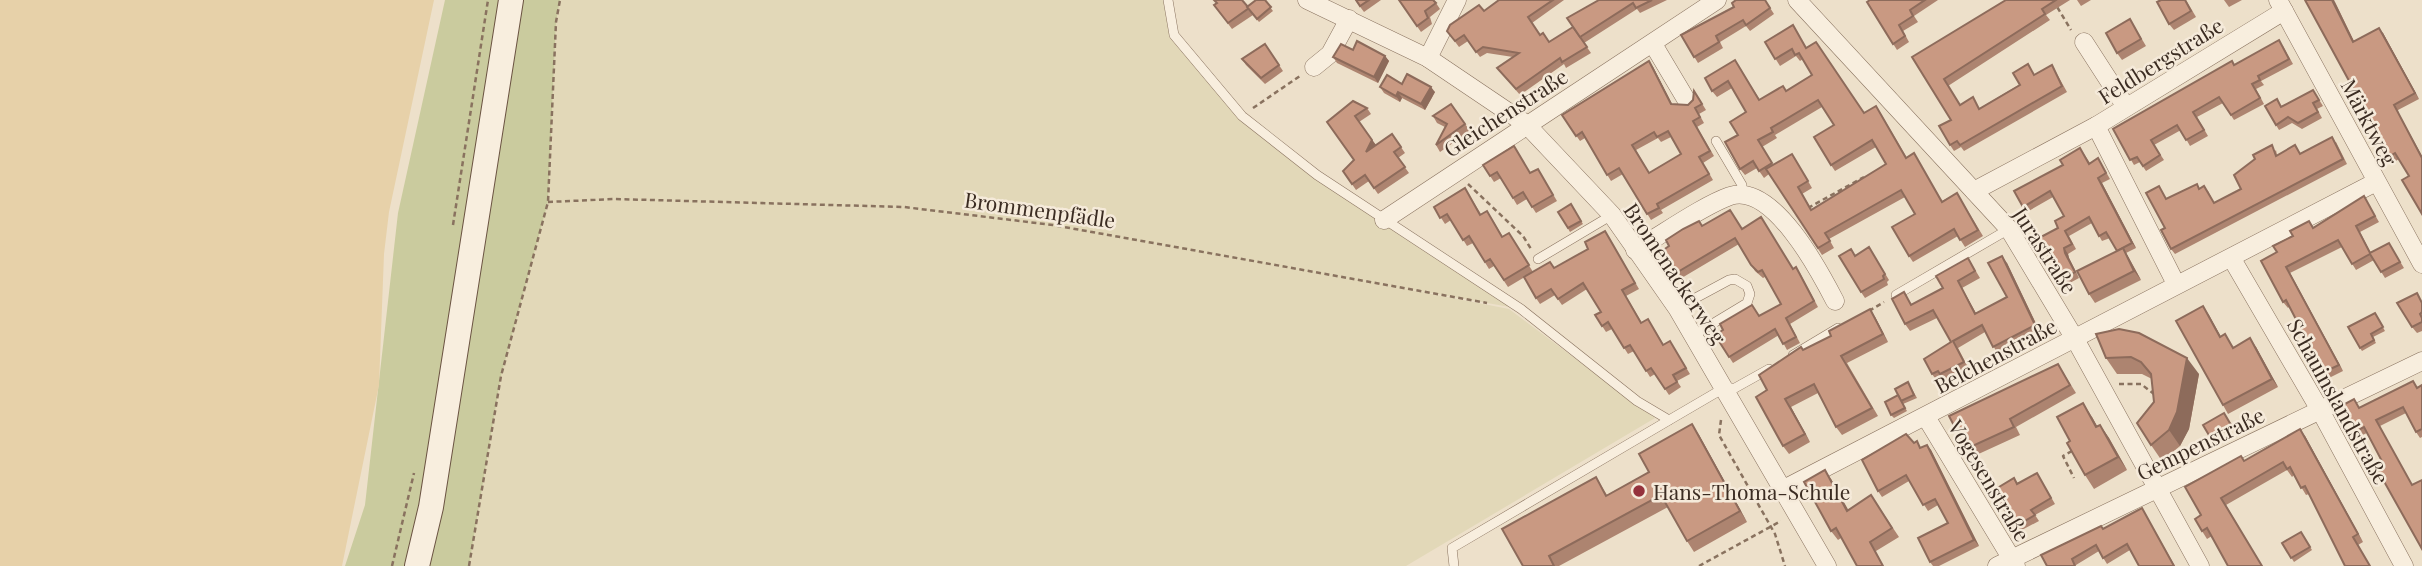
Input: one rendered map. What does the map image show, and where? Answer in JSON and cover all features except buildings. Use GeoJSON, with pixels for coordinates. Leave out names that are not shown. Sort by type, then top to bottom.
{"type":"FeatureCollection","features":[{"type":"Feature","properties":{"kind":"street"},"geometry":{"type":"LineString","coordinates":[[417,566],[431,507],[511,0]]}},
{"type":"Feature","properties":{"kind":"street","name":"Bromenackerweg"},"geometry":{"type":"LineString","coordinates":[[1307,0],[1428,58],[1525,124],[1612,215],[1694,335],[1827,566]]}},
{"type":"Feature","properties":{"kind":"street"},"geometry":{"type":"LineString","coordinates":[[1428,58],[1457,0]]}},
{"type":"Feature","properties":{"kind":"street","name":"Gleichenstraße"},"geometry":{"type":"LineString","coordinates":[[1384,220],[1525,124],[1653,44],[1717,0]]}},
{"type":"Feature","properties":{"kind":"street","name":"Jurastraße"},"geometry":{"type":"LineString","coordinates":[[1797,0],[2009,229],[2075,339],[2200,566]]}},
{"type":"Feature","properties":{"kind":"street","name":"Feldbergstraße"},"geometry":{"type":"LineString","coordinates":[[1974,191],[2096,126],[2281,5]]}},
{"type":"Feature","properties":{"kind":"street","name":"Märktweg"},"geometry":{"type":"LineString","coordinates":[[2281,5],[2422,264]]}},
{"type":"Feature","properties":{"kind":"street"},"geometry":{"type":"LineString","coordinates":[[1314,66],[1330,54],[1349,19]]}},
{"type":"Feature","properties":{"kind":"street"},"geometry":{"type":"LineString","coordinates":[[2084,42],[2126,107]]}},
{"type":"Feature","properties":{"kind":"street"},"geometry":{"type":"LineString","coordinates":[[1653,44],[1687,101]]}},
{"type":"Feature","properties":{"kind":"street","name":"Feldbergstraße"},"geometry":{"type":"LineString","coordinates":[[2096,126],[2176,284]]}},
{"type":"Feature","properties":{"kind":"street","name":"Belchenstraße"},"geometry":{"type":"LineString","coordinates":[[1782,490],[2376,182]]}},
{"type":"Feature","properties":{"kind":"street"},"geometry":{"type":"LineString","coordinates":[[1635,250],[1732,195],[1752,198],[1785,220],[1813,258],[1835,301]]}},
{"type":"Feature","properties":{"kind":"street","name":"Schauinslandstraße"},"geometry":{"type":"LineString","coordinates":[[2232,259],[2320,410],[2404,566]]}},
{"type":"Feature","properties":{"kind":"street","name":"Gempenstraße"},"geometry":{"type":"LineString","coordinates":[[2008,563],[2422,361]]}},
{"type":"Feature","properties":{"kind":"street","name":"Vogesenstraße"},"geometry":{"type":"LineString","coordinates":[[1926,417],[2008,563]]}},
{"type":"Feature","properties":{"kind":"lane"},"geometry":{"type":"LineString","coordinates":[[1168,0],[1174,35],[1242,116],[1317,176],[1521,309],[1637,401],[1669,420]]}},
{"type":"Feature","properties":{"kind":"lane"},"geometry":{"type":"LineString","coordinates":[[1716,141],[1742,185],[1742,197]]}},
{"type":"Feature","properties":{"kind":"lane"},"geometry":{"type":"LineString","coordinates":[[1538,259],[1612,215]]}},
{"type":"Feature","properties":{"kind":"lane"},"geometry":{"type":"LineString","coordinates":[[1896,295],[2009,229]]}},
{"type":"Feature","properties":{"kind":"lane"},"geometry":{"type":"LineString","coordinates":[[1677,308],[1729,280],[1740,280],[1747,286],[1749,294],[1746,303],[1694,335]]}},
{"type":"Feature","properties":{"kind":"lane"},"geometry":{"type":"LineString","coordinates":[[1454,566],[1452,548],[1724,388],[1735,388],[1853,320]]}},
{"type":"Feature","properties":{"kind":"path"},"geometry":{"type":"LineString","coordinates":[[469,566],[501,376],[548,202],[559,0]]}},
{"type":"Feature","properties":{"kind":"path"},"geometry":{"type":"LineString","coordinates":[[2053,0],[2077,39],[2084,42]]}},
{"type":"Feature","properties":{"kind":"path"},"geometry":{"type":"LineString","coordinates":[[1242,116],[1314,66]]}},
{"type":"Feature","properties":{"kind":"path"},"geometry":{"type":"LineString","coordinates":[[1455,172],[1523,236],[1538,259]]}},
{"type":"Feature","properties":{"kind":"path"},"geometry":{"type":"LineString","coordinates":[[1785,220],[1868,175]]}},
{"type":"Feature","properties":{"kind":"path","name":"Brommenpfädle"},"geometry":{"type":"LineString","coordinates":[[548,202],[615,199],[904,207],[1053,225],[1521,309]]}},
{"type":"Feature","properties":{"kind":"path"},"geometry":{"type":"LineString","coordinates":[[1853,320],[1896,295]]}},
{"type":"Feature","properties":{"kind":"path"},"geometry":{"type":"LineString","coordinates":[[2103,390],[2132,382],[2149,388],[2154,395]]}},
{"type":"Feature","properties":{"kind":"path"},"geometry":{"type":"LineString","coordinates":[[1724,388],[1717,398],[1722,411],[1719,435],[1771,527],[1785,566]]}},
{"type":"Feature","properties":{"kind":"path"},"geometry":{"type":"LineString","coordinates":[[2074,478],[2063,456],[2075,450]]}},
{"type":"Feature","properties":{"kind":"path"},"geometry":{"type":"LineString","coordinates":[[1699,566],[1796,513]]}},
{"type":"Feature","properties":{"kind":"shaded area"},"geometry":{"type":"Polygon","coordinates":[[[560,0],[1168,0],[1174,35],[1242,116],[1317,175],[1521,309],[1386,285],[1509,309],[1655,418],[1406,566],[469,566],[501,376],[548,202],[556,22],[560,0]]]}},
{"type":"Feature","properties":{"kind":"green space"},"geometry":{"type":"Polygon","coordinates":[[[445,0],[560,0],[556,22],[548,202],[501,376],[469,566],[345,566],[365,505],[398,213],[445,0]]]}},
{"type":"Feature","properties":{"kind":"sand"},"geometry":{"type":"Polygon","coordinates":[[[0,0],[434,0],[389,212],[384,254],[379,385],[342,566],[0,566],[0,0]]]}},
{"type":"Feature","properties":{"kind":"place","name":"Hans-Thoma-Schule"},"geometry":{"type":"Point","coordinates":[1639,491]}}]}
